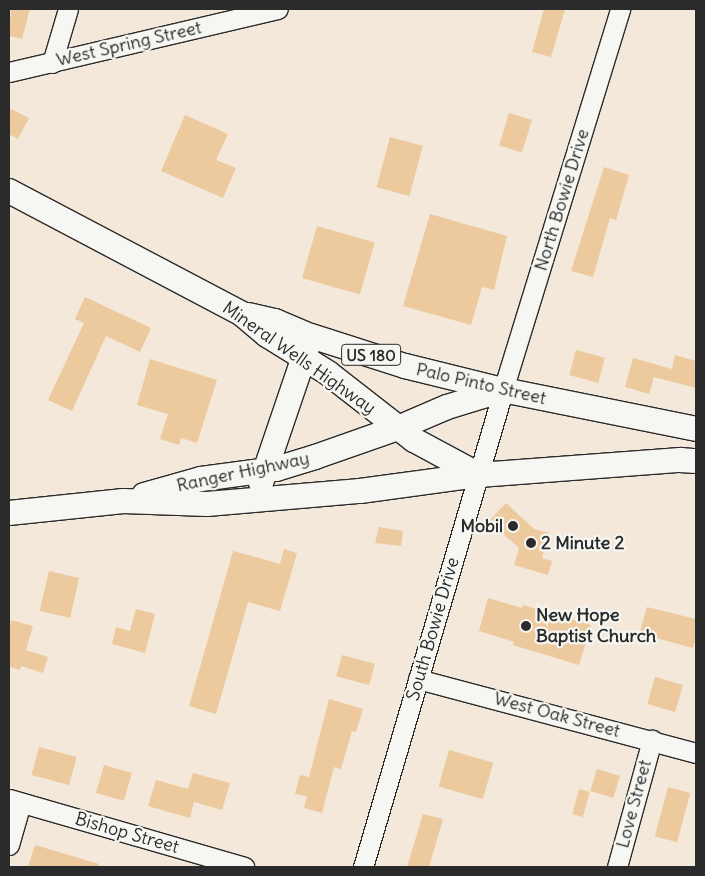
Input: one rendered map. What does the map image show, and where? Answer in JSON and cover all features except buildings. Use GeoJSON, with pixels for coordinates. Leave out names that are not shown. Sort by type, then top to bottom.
{"type":"FeatureCollection","features":[{"type":"Feature","properties":{"kind":"main road","name":"Mineral Wells Highway"},"geometry":{"type":"LineString","coordinates":[[9,191],[242,314],[268,336],[307,346],[398,428],[414,440],[479,475]]}},
{"type":"Feature","properties":{"kind":"main road","name":"Palo Pinto Street"},"geometry":{"type":"LineString","coordinates":[[307,346],[320,353],[362,366],[405,366],[503,390],[689,445]]}},
{"type":"Feature","properties":{"kind":"main road"},"geometry":{"type":"LineString","coordinates":[[256,499],[307,346]]}},
{"type":"Feature","properties":{"kind":"main road","name":"Ranger Highway"},"geometry":{"type":"LineString","coordinates":[[123,501],[200,479],[265,470],[315,457],[398,428],[447,407],[503,390]]}},
{"type":"Feature","properties":{"kind":"main road","name":"Palo Pinto Street"},"geometry":{"type":"LineString","coordinates":[[479,475],[598,466],[689,445]]}},
{"type":"Feature","properties":{"kind":"main road","name":"Ranger Highway"},"geometry":{"type":"LineString","coordinates":[[9,513],[123,501],[207,504],[360,491],[479,475]]}},
{"type":"Feature","properties":{"kind":"street"},"geometry":{"type":"LineString","coordinates":[[52,63],[68,9]]}},
{"type":"Feature","properties":{"kind":"street","name":"West Spring Street"},"geometry":{"type":"LineString","coordinates":[[9,72],[278,9]]}},
{"type":"Feature","properties":{"kind":"street","name":"North Bowie Drive"},"geometry":{"type":"LineString","coordinates":[[503,390],[620,9]]}},
{"type":"Feature","properties":{"kind":"street","name":"South Bowie Drive"},"geometry":{"type":"LineString","coordinates":[[363,867],[503,390]]}},
{"type":"Feature","properties":{"kind":"street","name":"West Oak Street"},"geometry":{"type":"LineString","coordinates":[[418,679],[696,753]]}},
{"type":"Feature","properties":{"kind":"street","name":"Love Street"},"geometry":{"type":"LineString","coordinates":[[617,867],[652,740]]}},
{"type":"Feature","properties":{"kind":"street"},"geometry":{"type":"LineString","coordinates":[[9,845],[15,801]]}},
{"type":"Feature","properties":{"kind":"street","name":"Bishop Street"},"geometry":{"type":"LineString","coordinates":[[15,801],[244,867]]}},
{"type":"Feature","properties":{"kind":"place","name":"Mobil"},"geometry":{"type":"Point","coordinates":[513,526]}},
{"type":"Feature","properties":{"kind":"place","name":"2 Minute 2"},"geometry":{"type":"Point","coordinates":[531,543]}},
{"type":"Feature","properties":{"kind":"place","name":"New Hope Baptist Church"},"geometry":{"type":"Point","coordinates":[526,626]}}]}
